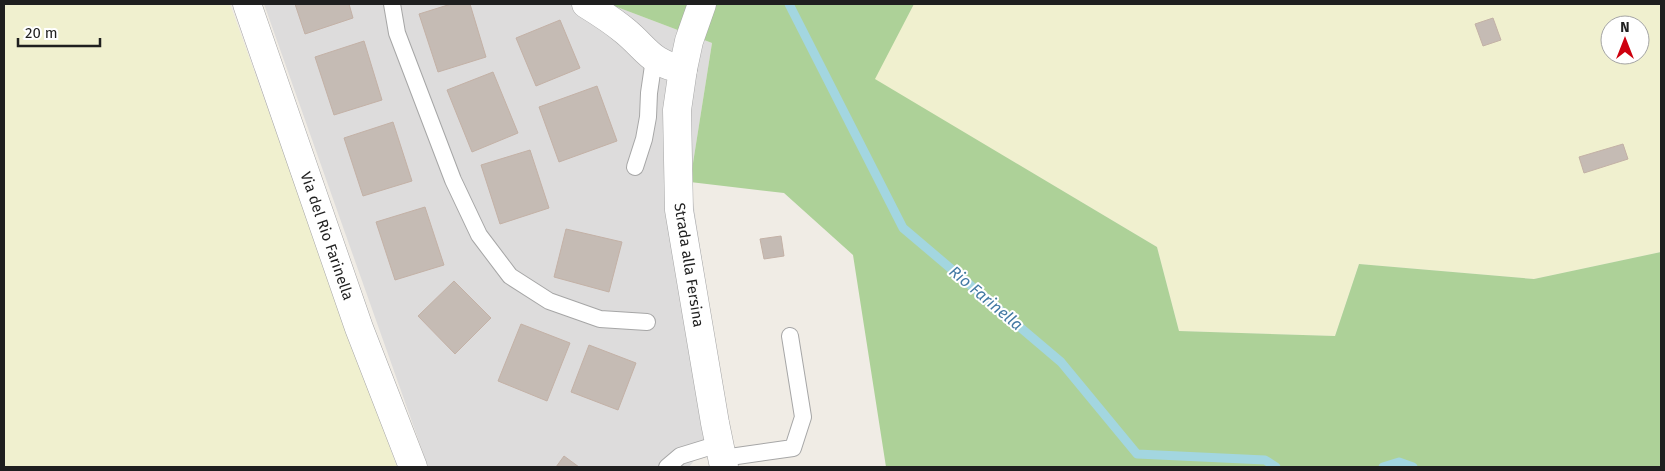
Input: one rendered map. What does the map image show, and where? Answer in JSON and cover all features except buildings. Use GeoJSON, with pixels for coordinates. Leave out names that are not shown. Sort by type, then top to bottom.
{"type":"FeatureCollection","features":[{"type":"Feature","properties":{"kind":"street","name":"Via del Rio Farinella"},"geometry":{"type":"LineString","coordinates":[[247,4],[359,328],[413,467]]}},
{"type":"Feature","properties":{"kind":"street"},"geometry":{"type":"LineString","coordinates":[[586,4],[625,30],[654,59],[668,67],[683,70]]}},
{"type":"Feature","properties":{"kind":"street","name":"Strada alla Fersina"},"geometry":{"type":"LineString","coordinates":[[702,4],[689,41],[677,110],[679,210],[722,457]]}},
{"type":"Feature","properties":{"kind":"lane"},"geometry":{"type":"LineString","coordinates":[[392,4],[397,33],[452,180],[479,235],[510,276],[548,301],[600,319],[647,322]]}},
{"type":"Feature","properties":{"kind":"lane"},"geometry":{"type":"LineString","coordinates":[[635,166],[644,139],[648,117],[654,59]]}},
{"type":"Feature","properties":{"kind":"lane"},"geometry":{"type":"LineString","coordinates":[[667,467],[680,456],[722,457],[793,448],[803,417],[790,336]]}},
{"type":"Feature","properties":{"kind":"shaded area"},"geometry":{"type":"Polygon","coordinates":[[[264,4],[609,4],[712,43],[690,182],[727,420],[689,467],[428,467],[264,4]]]}},
{"type":"Feature","properties":{"kind":"green space"},"geometry":{"type":"Polygon","coordinates":[[[4,4],[230,4],[397,467],[4,467],[4,4]]]}},
{"type":"Feature","properties":{"kind":"green space"},"geometry":{"type":"Polygon","coordinates":[[[609,4],[914,4],[875,79],[1157,247],[1179,331],[1335,336],[1359,264],[1534,279],[1661,252],[1661,467],[886,467],[853,255],[784,193],[690,182],[712,43],[609,4]]]}},
{"type":"Feature","properties":{"kind":"green space"},"geometry":{"type":"Polygon","coordinates":[[[914,4],[1661,4],[1661,252],[1534,279],[1359,264],[1335,336],[1179,331],[1157,247],[874,79],[914,4]]]}},
{"type":"Feature","properties":{"kind":"waterway","name":"Rio Farinella"},"geometry":{"type":"LineString","coordinates":[[789,4],[903,228],[1061,362],[1137,454],[1265,460],[1276,467]]}},
{"type":"Feature","properties":{"kind":"waterway","name":"Rio Farinella"},"geometry":{"type":"LineString","coordinates":[[1383,467],[1399,462],[1413,467]]}}]}
